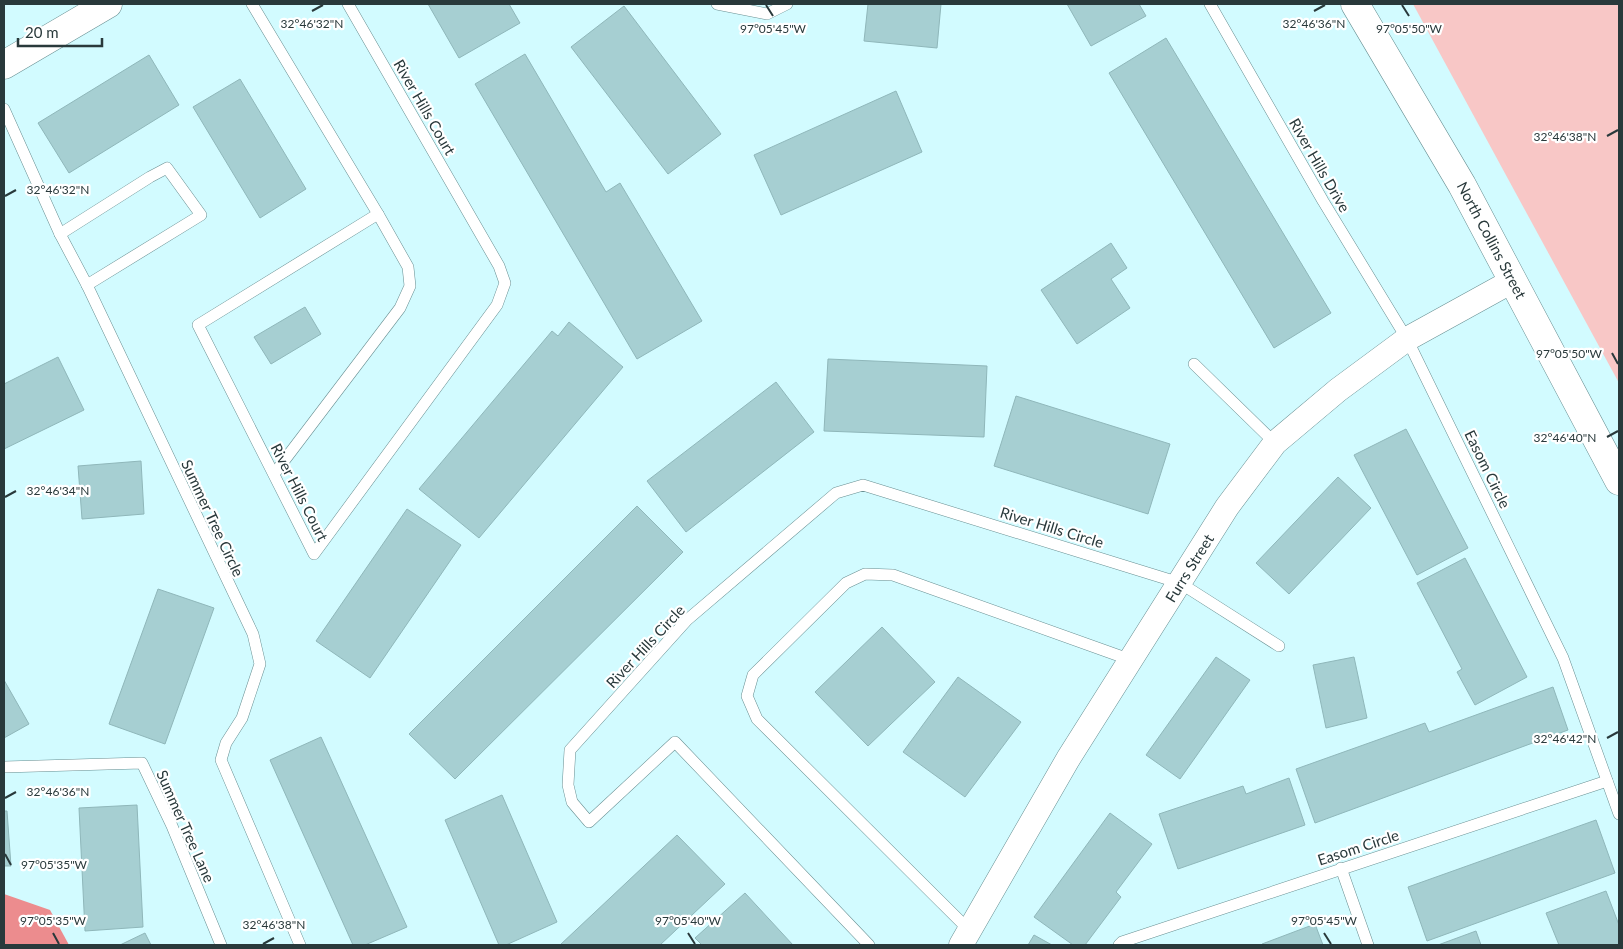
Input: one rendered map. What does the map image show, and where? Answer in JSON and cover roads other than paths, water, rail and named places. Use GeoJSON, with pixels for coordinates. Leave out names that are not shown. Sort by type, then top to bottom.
{"type":"FeatureCollection","features":[{"type":"Feature","properties":{"kind":"main road"},"geometry":{"type":"LineString","coordinates":[[4,65],[108,4]]}},
{"type":"Feature","properties":{"kind":"main road","name":"North Collins Street"},"geometry":{"type":"LineString","coordinates":[[1355,4],[1462,185],[1619,481]]}},
{"type":"Feature","properties":{"kind":"street","name":"Furrs Street"},"geometry":{"type":"LineString","coordinates":[[965,938],[1068,759],[1227,507],[1275,443],[1338,390],[1407,339],[1514,280]]}},
{"type":"Feature","properties":{"kind":"lane"},"geometry":{"type":"LineString","coordinates":[[252,4],[408,267],[410,286],[400,308],[274,474]]}},
{"type":"Feature","properties":{"kind":"lane","name":"River Hills Court"},"geometry":{"type":"LineString","coordinates":[[348,4],[499,266],[505,283],[497,305],[314,554],[198,325],[378,214]]}},
{"type":"Feature","properties":{"kind":"lane"},"geometry":{"type":"LineString","coordinates":[[718,4],[767,14],[787,4]]}},
{"type":"Feature","properties":{"kind":"lane","name":"River Hills Drive"},"geometry":{"type":"LineString","coordinates":[[1210,4],[1323,202],[1407,339]]}},
{"type":"Feature","properties":{"kind":"lane","name":"Summer Tree Circle"},"geometry":{"type":"LineString","coordinates":[[4,109],[60,234],[87,285],[253,634],[260,664],[242,718],[226,743],[221,760],[300,945]]}},
{"type":"Feature","properties":{"kind":"lane"},"geometry":{"type":"LineString","coordinates":[[60,234],[150,177],[168,168],[201,214],[87,285]]}},
{"type":"Feature","properties":{"kind":"lane","name":"Easom Circle"},"geometry":{"type":"LineString","coordinates":[[1407,339],[1563,658],[1619,814]]}},
{"type":"Feature","properties":{"kind":"lane"},"geometry":{"type":"LineString","coordinates":[[1194,364],[1275,443]]}},
{"type":"Feature","properties":{"kind":"lane","name":"River Hills Circle"},"geometry":{"type":"LineString","coordinates":[[869,945],[675,742],[589,822],[572,802],[568,785],[570,750],[687,620],[836,493],[863,484],[1180,583]]}},
{"type":"Feature","properties":{"kind":"lane"},"geometry":{"type":"LineString","coordinates":[[965,938],[757,719],[747,696],[753,675],[846,583],[865,574],[893,576],[1131,660]]}},
{"type":"Feature","properties":{"kind":"lane"},"geometry":{"type":"LineString","coordinates":[[1180,583],[1279,646]]}},
{"type":"Feature","properties":{"kind":"lane","name":"Summer Tree Lane"},"geometry":{"type":"LineString","coordinates":[[4,767],[142,763],[172,826],[221,945]]}},
{"type":"Feature","properties":{"kind":"lane","name":"Easom Circle"},"geometry":{"type":"LineString","coordinates":[[1119,945],[1122,942],[1341,868],[1607,781]]}},
{"type":"Feature","properties":{"kind":"lane"},"geometry":{"type":"LineString","coordinates":[[1341,868],[1368,945]]}}]}
